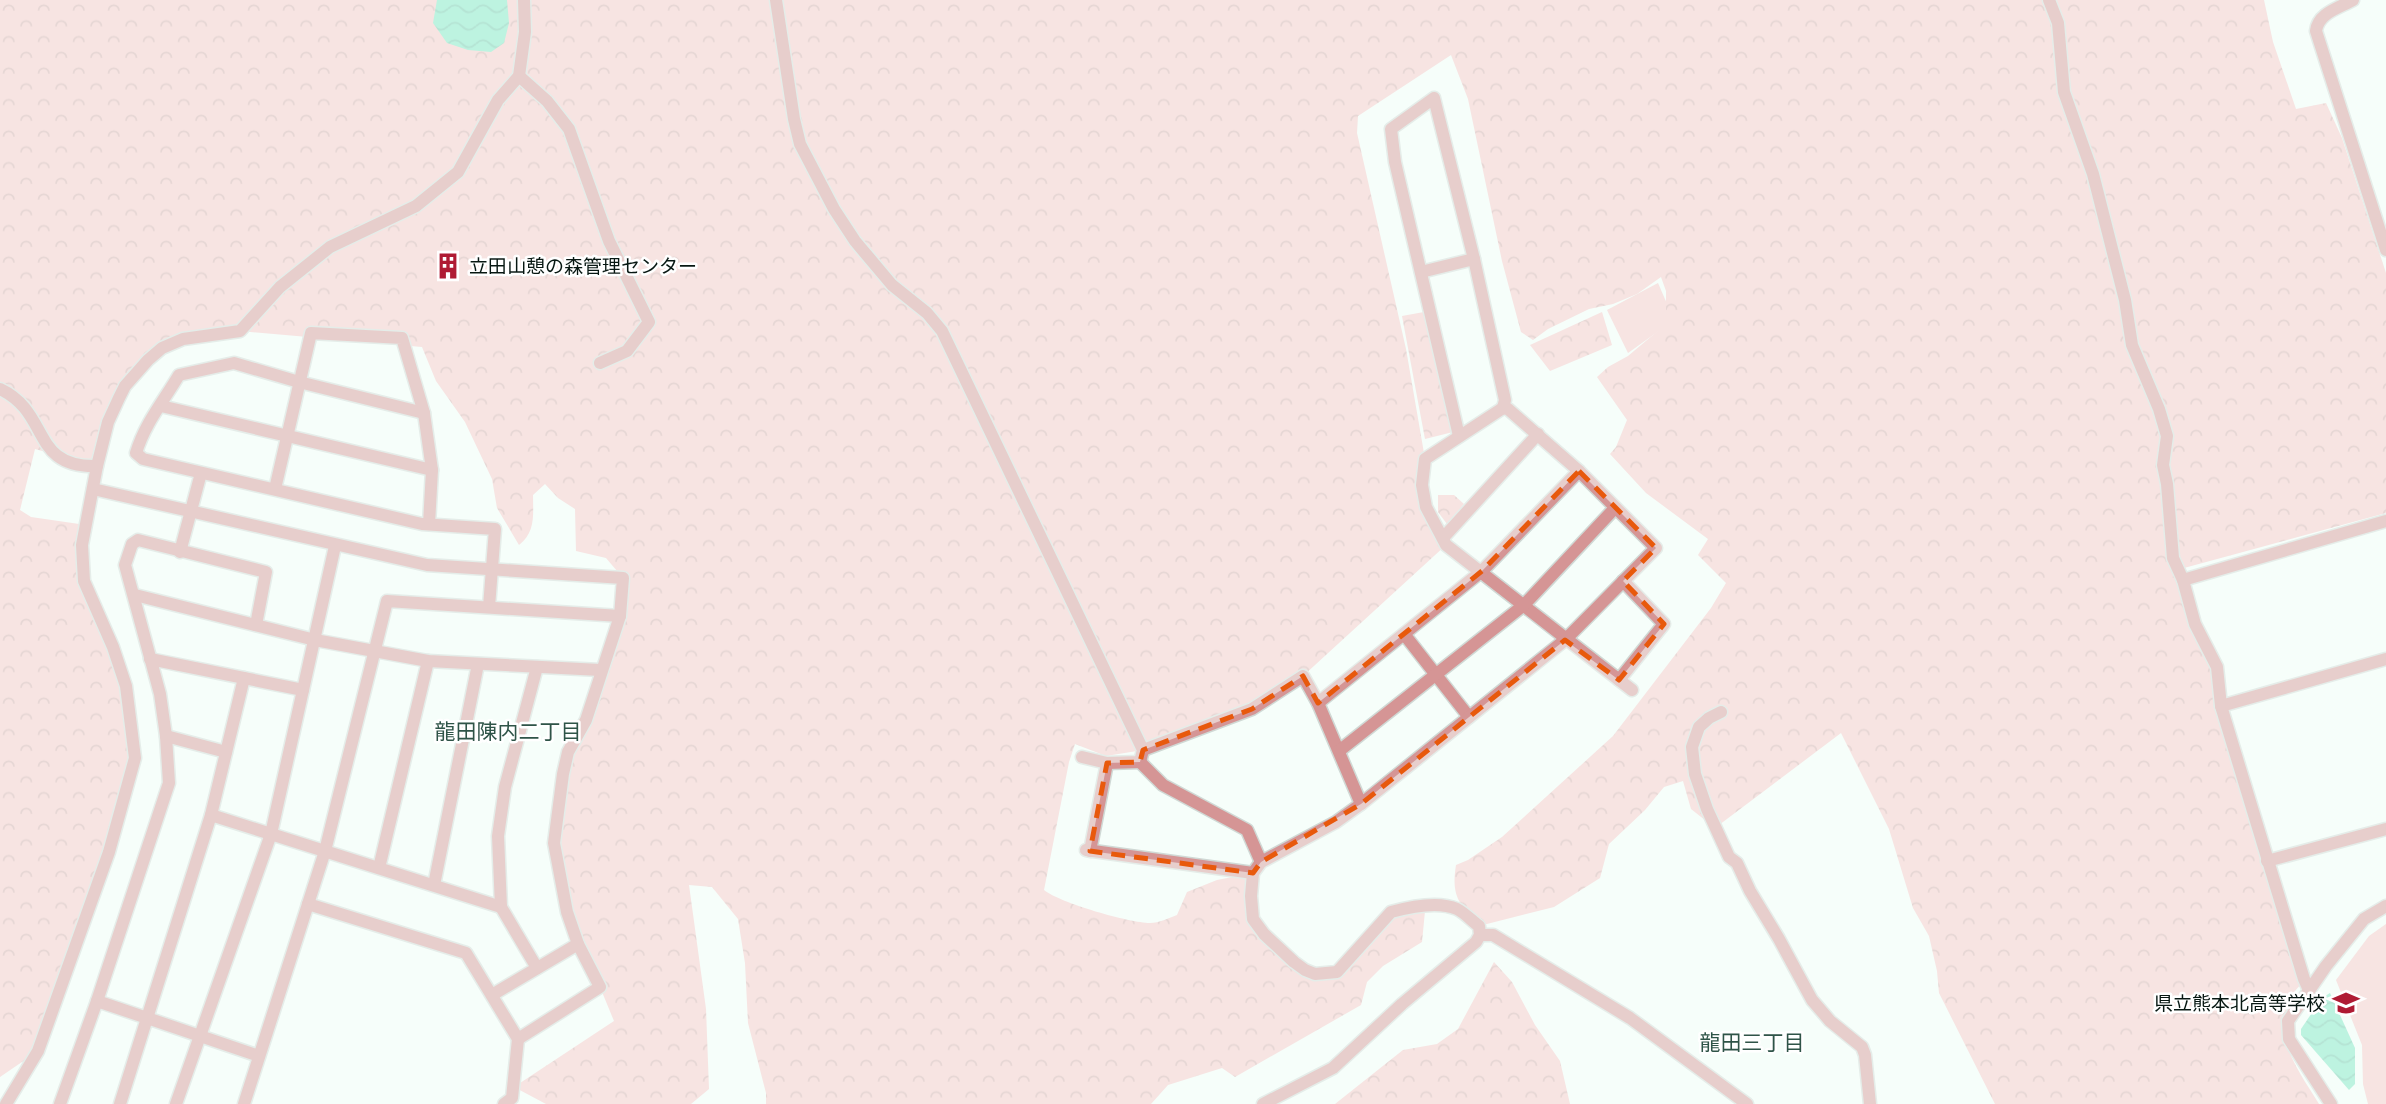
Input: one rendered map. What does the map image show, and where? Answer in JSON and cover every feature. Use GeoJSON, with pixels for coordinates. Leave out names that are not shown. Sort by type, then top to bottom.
{"type":"FeatureCollection","features":[{"type":"Feature","properties":{"kind":"street"},"geometry":{"type":"LineString","coordinates":[[6,1104],[38,1051],[109,852],[135,758],[126,687],[113,648],[84,581],[82,545],[108,422],[119,398],[125,386],[162,348],[183,340],[240,331],[280,287],[330,247],[415,206],[458,172],[498,100],[519,76],[525,32],[524,0]]}},
{"type":"Feature","properties":{"kind":"street"},"geometry":{"type":"LineString","coordinates":[[776,0],[800,144],[834,209],[855,241],[892,285],[927,313],[942,331],[1142,756],[1163,785],[1247,830],[1261,862]]}},
{"type":"Feature","properties":{"kind":"street"},"geometry":{"type":"LineString","coordinates":[[2049,0],[2058,23],[2064,92],[2094,174],[2118,268],[2132,345],[2159,409],[2167,436],[2163,465],[2173,558],[2183,580],[2195,624],[2217,667],[2221,706],[2309,990]]}},
{"type":"Feature","properties":{"kind":"street"},"geometry":{"type":"LineString","coordinates":[[2353,0],[2323,16],[2317,23],[2316,31],[2386,250]]}},
{"type":"Feature","properties":{"kind":"street"},"geometry":{"type":"LineString","coordinates":[[519,76],[547,101],[569,130],[609,241],[649,322],[627,351],[600,363]]}},
{"type":"Feature","properties":{"kind":"street"},"geometry":{"type":"LineString","coordinates":[[1459,436],[1395,162],[1391,129],[1434,98],[1505,400],[1503,408],[1425,459],[1422,475],[1426,507],[1446,545],[1632,691]]}},
{"type":"Feature","properties":{"kind":"street"},"geometry":{"type":"LineString","coordinates":[[1421,272],[1474,259]]}},
{"type":"Feature","properties":{"kind":"street"},"geometry":{"type":"LineString","coordinates":[[275,489],[311,333],[402,338],[424,413],[432,470],[429,524]]}},
{"type":"Feature","properties":{"kind":"street"},"geometry":{"type":"LineString","coordinates":[[424,413],[234,363],[179,375],[144,429],[136,453],[143,458],[201,473],[429,524],[495,529],[489,607]]}},
{"type":"Feature","properties":{"kind":"street"},"geometry":{"type":"LineString","coordinates":[[0,388],[23,404],[37,423],[53,455],[79,467],[97,466]]}},
{"type":"Feature","properties":{"kind":"street"},"geometry":{"type":"LineString","coordinates":[[161,406],[432,470]]}},
{"type":"Feature","properties":{"kind":"street"},"geometry":{"type":"LineString","coordinates":[[1262,1104],[1334,1068],[1402,1004],[1476,942],[1480,935],[1479,926],[1456,909],[1424,905],[1404,908],[1391,912],[1337,972],[1315,974],[1294,962],[1264,934],[1253,919],[1253,873],[1261,862],[1336,822],[1362,804],[1565,640],[1656,548],[1579,471],[1538,434],[1503,408]]}},
{"type":"Feature","properties":{"kind":"street"},"geometry":{"type":"LineString","coordinates":[[1443,538],[1538,434]]}},
{"type":"Feature","properties":{"kind":"street"},"geometry":{"type":"LineString","coordinates":[[1318,703],[1482,571],[1579,471]]}},
{"type":"Feature","properties":{"kind":"street"},"geometry":{"type":"LineString","coordinates":[[180,552],[201,473]]}},
{"type":"Feature","properties":{"kind":"street"},"geometry":{"type":"LineString","coordinates":[[93,489],[427,565],[623,578],[620,616],[600,670],[586,720],[568,752],[556,813],[554,843],[559,875],[578,944],[600,987],[518,1039]]}},
{"type":"Feature","properties":{"kind":"street"},"geometry":{"type":"LineString","coordinates":[[1339,751],[1524,606],[1615,508]]}},
{"type":"Feature","properties":{"kind":"street"},"geometry":{"type":"LineString","coordinates":[[2183,580],[2386,521]]}},
{"type":"Feature","properties":{"kind":"street"},"geometry":{"type":"LineString","coordinates":[[60,1104],[169,783],[160,694],[125,565],[132,544],[138,540],[266,572],[256,625]]}},
{"type":"Feature","properties":{"kind":"street"},"geometry":{"type":"LineString","coordinates":[[176,1104],[198,1035],[271,834],[335,546]]}},
{"type":"Feature","properties":{"kind":"street"},"geometry":{"type":"LineString","coordinates":[[1619,680],[1664,624],[1623,581]]}},
{"type":"Feature","properties":{"kind":"street"},"geometry":{"type":"LineString","coordinates":[[135,595],[314,640],[428,661],[600,670]]}},
{"type":"Feature","properties":{"kind":"street"},"geometry":{"type":"LineString","coordinates":[[244,1104],[325,851],[387,601],[620,616]]}},
{"type":"Feature","properties":{"kind":"street"},"geometry":{"type":"LineString","coordinates":[[1404,634],[1469,717]]}},
{"type":"Feature","properties":{"kind":"street"},"geometry":{"type":"LineString","coordinates":[[150,659],[303,690]]}},
{"type":"Feature","properties":{"kind":"street"},"geometry":{"type":"LineString","coordinates":[[2221,706],[2386,659]]}},
{"type":"Feature","properties":{"kind":"street"},"geometry":{"type":"LineString","coordinates":[[379,868],[428,661]]}},
{"type":"Feature","properties":{"kind":"street"},"geometry":{"type":"LineString","coordinates":[[434,885],[478,664]]}},
{"type":"Feature","properties":{"kind":"street"},"geometry":{"type":"LineString","coordinates":[[537,667],[502,803],[498,835],[501,906],[537,968]]}},
{"type":"Feature","properties":{"kind":"street"},"geometry":{"type":"LineString","coordinates":[[1082,757],[1107,763],[1142,756],[1252,709],[1303,676],[1318,703],[1362,804]]}},
{"type":"Feature","properties":{"kind":"street"},"geometry":{"type":"LineString","coordinates":[[120,1104],[211,815],[244,678]]}},
{"type":"Feature","properties":{"kind":"street"},"geometry":{"type":"LineString","coordinates":[[1721,712],[1699,727],[1692,747],[1695,774],[1707,809],[1729,857],[1737,863],[1749,891],[1812,1000],[1830,1021],[1862,1047],[1870,1104]]}},
{"type":"Feature","properties":{"kind":"street"},"geometry":{"type":"LineString","coordinates":[[166,736],[226,752]]}},
{"type":"Feature","properties":{"kind":"street"},"geometry":{"type":"LineString","coordinates":[[1107,763],[1088,851],[1253,873]]}},
{"type":"Feature","properties":{"kind":"street"},"geometry":{"type":"LineString","coordinates":[[211,815],[501,906]]}},
{"type":"Feature","properties":{"kind":"street"},"geometry":{"type":"LineString","coordinates":[[2267,861],[2386,829]]}},
{"type":"Feature","properties":{"kind":"street"},"geometry":{"type":"LineString","coordinates":[[308,904],[466,953],[518,1039],[512,1098],[504,1104]]}},
{"type":"Feature","properties":{"kind":"street"},"geometry":{"type":"LineString","coordinates":[[2331,1104],[2289,1038],[2288,1021],[2364,919],[2386,906]]}},
{"type":"Feature","properties":{"kind":"street"},"geometry":{"type":"LineString","coordinates":[[1480,935],[1493,935],[1630,1018],[1747,1104]]}},
{"type":"Feature","properties":{"kind":"street"},"geometry":{"type":"LineString","coordinates":[[492,995],[578,944]]}},
{"type":"Feature","properties":{"kind":"street"},"geometry":{"type":"LineString","coordinates":[[97,1001],[259,1056]]}},
{"type":"Feature","properties":{"kind":"highlighted area"},"geometry":{"type":"Polygon","coordinates":[[[1579,471],[1656,548],[1623,581],[1664,624],[1619,680],[1565,640],[1361,804],[1261,862],[1253,873],[1090,851],[1107,763],[1140,762],[1143,750],[1252,709],[1303,676],[1318,703],[1482,571],[1579,471]]]}},
{"type":"Feature","properties":{"kind":"green space"},"geometry":{"type":"Polygon","coordinates":[[[0,0],[2264,0],[2273,42],[2296,109],[2326,103],[2342,138],[2386,273],[2386,513],[2173,571],[2189,623],[2209,662],[2220,719],[2301,985],[2294,992],[2284,1021],[2287,1046],[2319,1104],[1995,1104],[1939,993],[1929,936],[1913,908],[1889,829],[1841,733],[1715,828],[1691,809],[1683,781],[1664,787],[1645,810],[1609,844],[1600,878],[1554,907],[1479,926],[1466,911],[1456,892],[1456,865],[1502,837],[1613,736],[1711,608],[1726,583],[1698,555],[1708,539],[1646,493],[1610,454],[1616,447],[1627,420],[1597,377],[1608,367],[1628,356],[1666,324],[1666,291],[1661,277],[1637,294],[1613,304],[1589,309],[1548,329],[1533,340],[1521,332],[1502,261],[1468,99],[1451,55],[1358,116],[1357,133],[1406,349],[1425,459],[1422,485],[1446,545],[1303,676],[1270,698],[1143,750],[1106,756],[1075,744],[1069,762],[1044,890],[1064,901],[1095,911],[1127,920],[1153,923],[1177,915],[1187,892],[1217,880],[1253,873],[1253,919],[1305,970],[1337,972],[1404,908],[1425,911],[1422,942],[1383,966],[1367,982],[1361,1005],[1235,1077],[1222,1068],[1168,1085],[1151,1104],[766,1104],[766,1093],[748,1023],[745,963],[738,919],[712,887],[689,885],[706,1009],[709,1089],[691,1104],[546,1104],[514,1087],[614,1021],[578,944],[554,843],[563,774],[600,670],[623,578],[606,558],[576,551],[575,509],[558,498],[545,484],[533,495],[531,528],[519,545],[497,508],[492,479],[465,422],[436,381],[422,347],[240,331],[162,348],[125,386],[97,466],[35,449],[20,510],[31,517],[86,525],[84,579],[113,647],[135,758],[38,1051],[0,1077],[0,0]]]}},
{"type":"Feature","properties":{"kind":"green space"},"geometry":{"type":"Polygon","coordinates":[[[1658,283],[1674,320],[1628,353],[1607,310],[1658,283]]]}},
{"type":"Feature","properties":{"kind":"green space"},"geometry":{"type":"Polygon","coordinates":[[[1424,312],[1453,432],[1425,439],[1402,316],[1424,312]]]}},
{"type":"Feature","properties":{"kind":"green space"},"geometry":{"type":"Polygon","coordinates":[[[1602,312],[1612,345],[1550,371],[1530,345],[1602,312]]]}},
{"type":"Feature","properties":{"kind":"green space"},"geometry":{"type":"Polygon","coordinates":[[[1438,495],[1454,495],[1464,504],[1447,524],[1438,512],[1438,495]]]}},
{"type":"Feature","properties":{"kind":"green space"},"geometry":{"type":"Polygon","coordinates":[[[2386,924],[2386,1104],[2368,1104],[2363,1084],[2362,1045],[2336,980],[2369,936],[2386,924]]]}},
{"type":"Feature","properties":{"kind":"green space"},"geometry":{"type":"Polygon","coordinates":[[[1494,962],[1512,982],[1535,1025],[1560,1061],[1570,1104],[1335,1104],[1403,1050],[1437,1044],[1458,1029],[1494,962]]]}},
{"type":"Feature","properties":{"kind":"water"},"geometry":{"type":"Polygon","coordinates":[[[437,0],[507,0],[509,23],[504,43],[491,52],[468,50],[447,43],[433,23],[437,0]]]}},
{"type":"Feature","properties":{"kind":"water"},"geometry":{"type":"Polygon","coordinates":[[[2330,993],[2355,1048],[2355,1084],[2349,1090],[2301,1035],[2301,1029],[2322,998],[2330,993]]]}},
{"type":"Feature","properties":{"kind":"place","name":"立田山憩の森管理センター"},"geometry":{"type":"Point","coordinates":[448,266]}},
{"type":"Feature","properties":{"kind":"place","name":"県立熊本北高等学校"},"geometry":{"type":"Point","coordinates":[2346,1003]}},
{"type":"Feature","properties":{"kind":"district","name":"龍田陳内二丁目"},"geometry":{"type":"Point","coordinates":[508,731]}},
{"type":"Feature","properties":{"kind":"district","name":"龍田三丁目"},"geometry":{"type":"Point","coordinates":[1752,1042]}}]}
